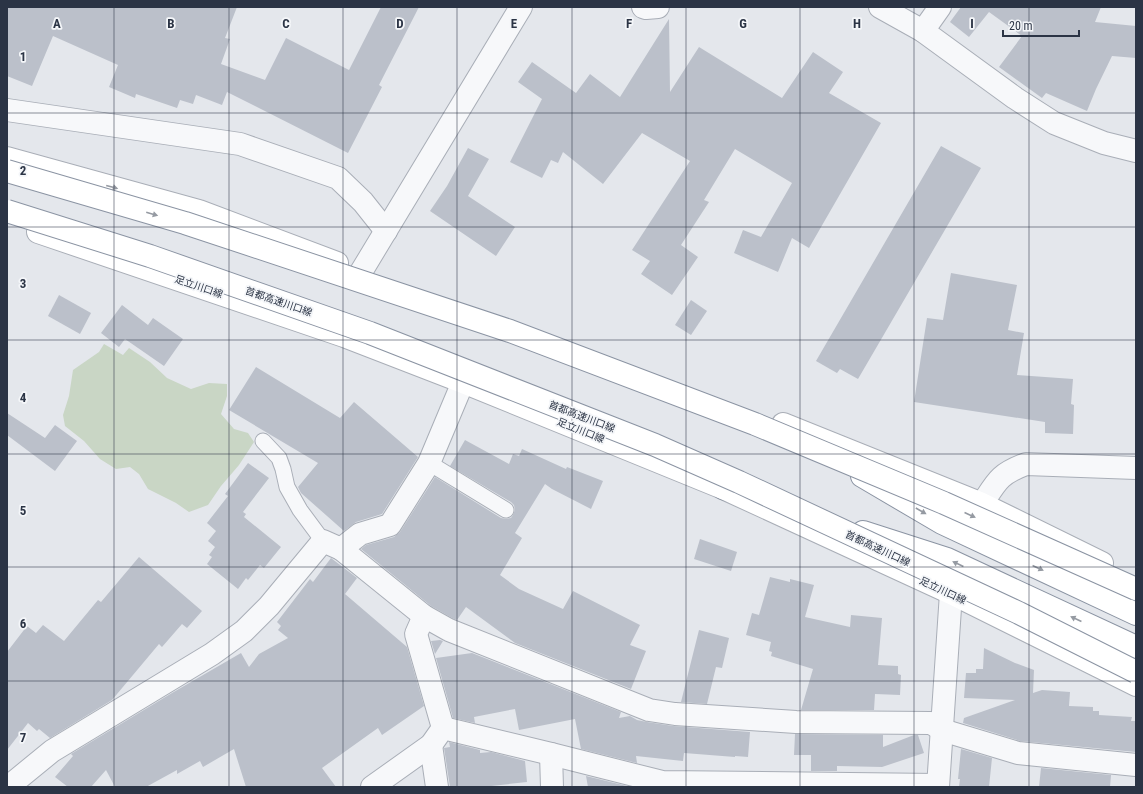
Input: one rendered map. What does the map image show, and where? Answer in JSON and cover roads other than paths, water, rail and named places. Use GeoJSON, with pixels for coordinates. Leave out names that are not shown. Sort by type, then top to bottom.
{"type":"FeatureCollection","features":[{"type":"Feature","properties":{"kind":"main road"},"geometry":{"type":"LineString","coordinates":[[7,158],[199,211],[361,272],[755,413],[982,504],[1136,580]]}},
{"type":"Feature","properties":{"kind":"main road"},"geometry":{"type":"LineString","coordinates":[[7,171],[185,223],[510,331],[755,424],[944,503],[1136,589]]}},
{"type":"Feature","properties":{"kind":"main road","name":"首都高速川口線"},"geometry":{"type":"LineString","coordinates":[[7,211],[150,256],[370,333],[655,445],[1012,610],[1136,672]]}},
{"type":"Feature","properties":{"kind":"main road","name":"足立川口線"},"geometry":{"type":"LineString","coordinates":[[7,222],[344,336],[463,382],[723,488],[952,593],[1136,685]]}},
{"type":"Feature","properties":{"kind":"main road"},"geometry":{"type":"LineString","coordinates":[[755,413],[942,523],[1128,610]]}},
{"type":"Feature","properties":{"kind":"main road"},"geometry":{"type":"LineString","coordinates":[[723,488],[947,559],[1136,647]]}},
{"type":"Feature","properties":{"kind":"street"},"geometry":{"type":"LineString","coordinates":[[361,272],[521,7]]}},
{"type":"Feature","properties":{"kind":"street"},"geometry":{"type":"LineString","coordinates":[[643,7],[658,7]]}},
{"type":"Feature","properties":{"kind":"street"},"geometry":{"type":"LineString","coordinates":[[880,7],[923,31],[1015,98],[1054,123],[1104,143],[1136,151]]}},
{"type":"Feature","properties":{"kind":"street"},"geometry":{"type":"LineString","coordinates":[[923,31],[940,7]]}},
{"type":"Feature","properties":{"kind":"street"},"geometry":{"type":"LineString","coordinates":[[7,110],[240,144],[338,178],[363,202],[386,230]]}},
{"type":"Feature","properties":{"kind":"street"},"geometry":{"type":"LineString","coordinates":[[8,787],[52,751],[212,654],[244,631],[332,545],[390,524],[429,463],[463,382]]}},
{"type":"Feature","properties":{"kind":"street"},"geometry":{"type":"LineString","coordinates":[[982,504],[1001,476],[1026,464],[1136,468]]}},
{"type":"Feature","properties":{"kind":"street"},"geometry":{"type":"LineString","coordinates":[[332,545],[424,616],[449,630],[649,710],[675,714],[796,722],[931,723],[942,730],[1018,753],[1136,765]]}},
{"type":"Feature","properties":{"kind":"street"},"geometry":{"type":"LineString","coordinates":[[372,787],[437,737],[551,754],[662,785],[938,786],[952,593]]}},
{"type":"Feature","properties":{"kind":"street"},"geometry":{"type":"LineString","coordinates":[[424,616],[416,634],[437,737],[437,787]]}},
{"type":"Feature","properties":{"kind":"street"},"geometry":{"type":"LineString","coordinates":[[551,754],[552,787]]}},
{"type":"Feature","properties":{"kind":"lane"},"geometry":{"type":"LineString","coordinates":[[264,441],[279,458],[287,487],[300,510],[332,545]]}},
{"type":"Feature","properties":{"kind":"lane"},"geometry":{"type":"LineString","coordinates":[[429,463],[506,510]]}}]}
